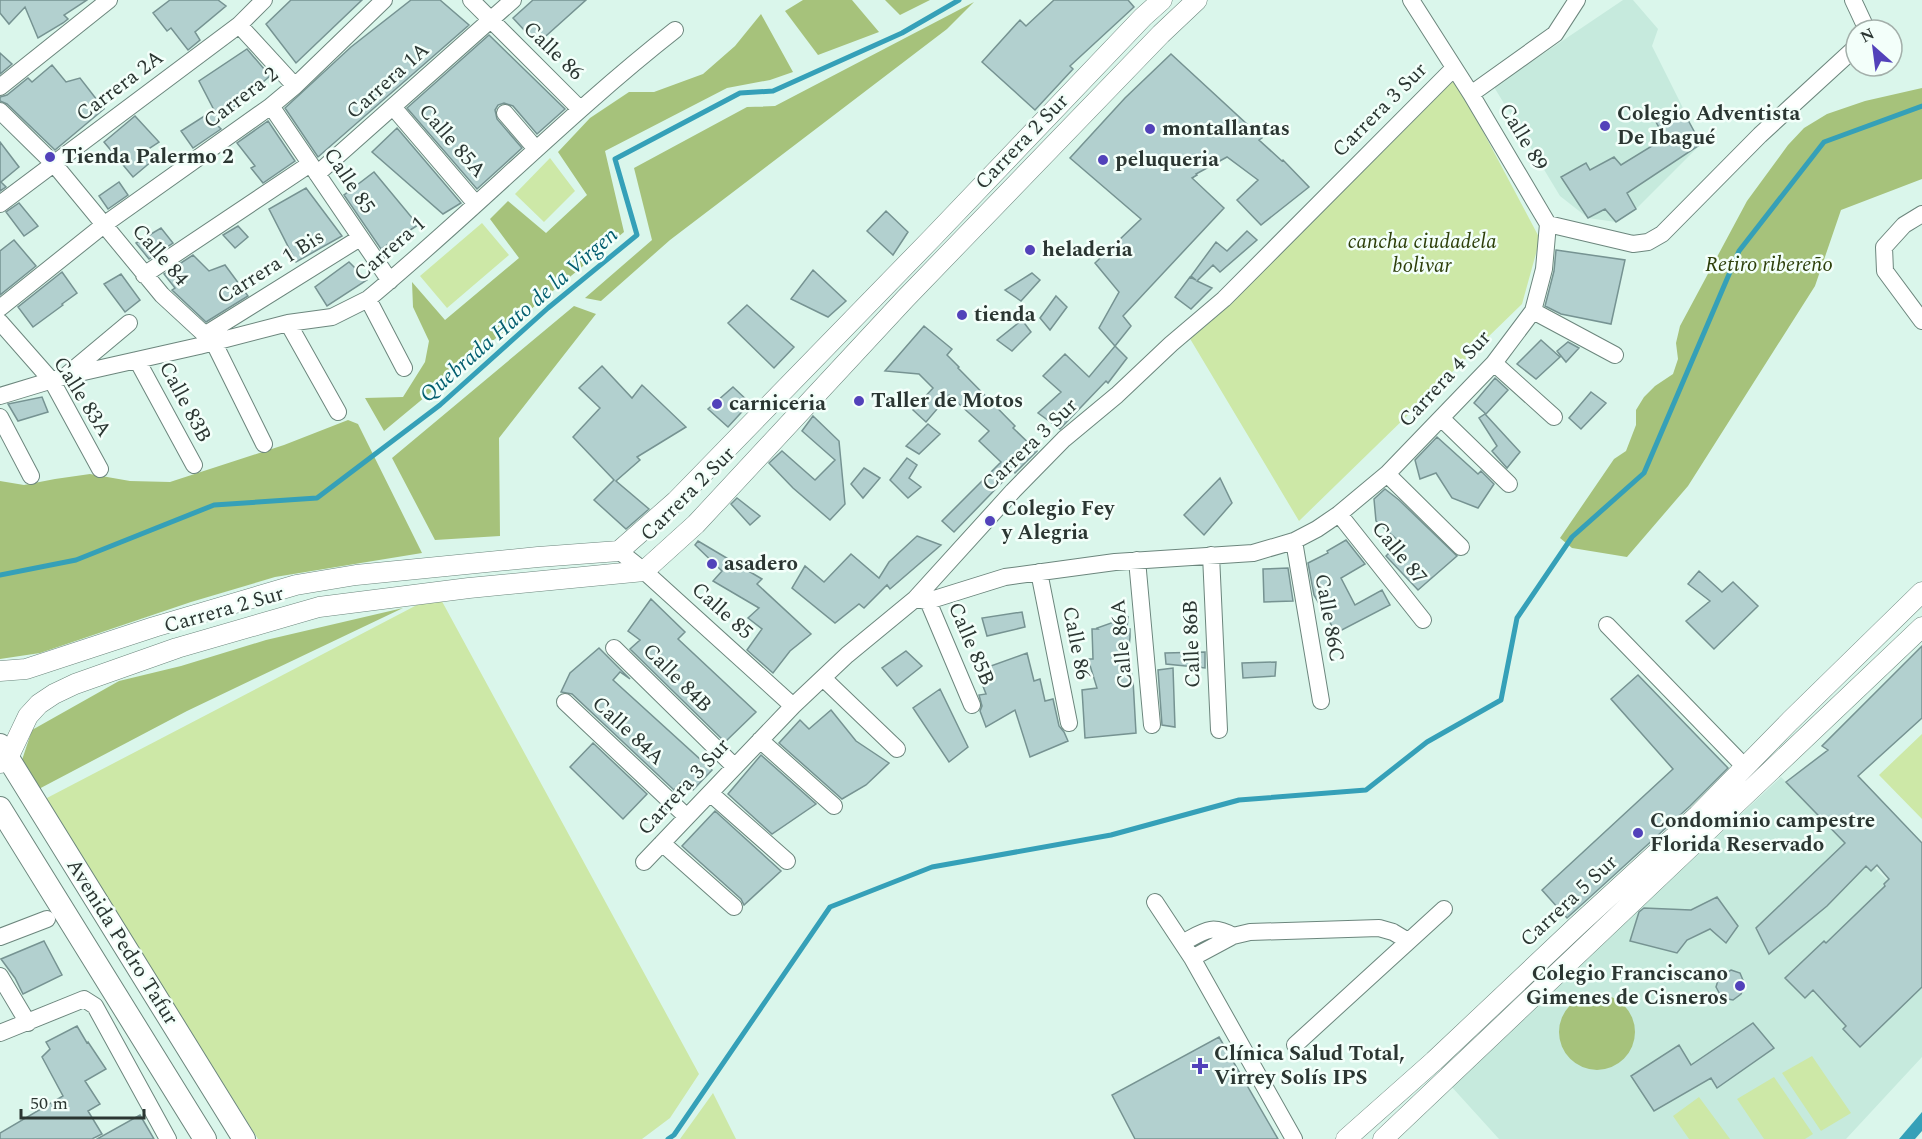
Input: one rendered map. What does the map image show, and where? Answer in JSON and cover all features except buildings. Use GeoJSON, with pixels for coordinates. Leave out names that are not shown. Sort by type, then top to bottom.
{"type":"FeatureCollection","features":[{"type":"Feature","properties":{"kind":"main road","name":"Avenida Pedro Tafur"},"geometry":{"type":"LineString","coordinates":[[3,756],[244,1139]]}},
{"type":"Feature","properties":{"kind":"main road","name":"Avenida Pedro Tafur"},"geometry":{"type":"LineString","coordinates":[[0,808],[204,1139]]}},
{"type":"Feature","properties":{"kind":"street"},"geometry":{"type":"LineString","coordinates":[[0,87],[110,0]]}},
{"type":"Feature","properties":{"kind":"street","name":"Carrera 2"},"geometry":{"type":"LineString","coordinates":[[0,308],[105,224],[271,106],[295,86],[384,0]]}},
{"type":"Feature","properties":{"kind":"street"},"geometry":{"type":"LineString","coordinates":[[489,20],[513,0]]}},
{"type":"Feature","properties":{"kind":"street","name":"Carrera 2 Sur"},"geometry":{"type":"LineString","coordinates":[[0,671],[26,669],[154,627],[296,585],[356,575],[620,551],[676,501],[1143,17],[1162,0]]}},
{"type":"Feature","properties":{"kind":"street","name":"Calle 89"},"geometry":{"type":"LineString","coordinates":[[1411,0],[1471,94],[1548,224]]}},
{"type":"Feature","properties":{"kind":"street"},"geometry":{"type":"LineString","coordinates":[[1471,94],[1555,34],[1577,0]]}},
{"type":"Feature","properties":{"kind":"street"},"geometry":{"type":"LineString","coordinates":[[1853,0],[1861,18]]}},
{"type":"Feature","properties":{"kind":"street","name":"Calle 86"},"geometry":{"type":"LineString","coordinates":[[476,2],[489,20],[580,109]]}},
{"type":"Feature","properties":{"kind":"street","name":"Carrera 2A"},"geometry":{"type":"LineString","coordinates":[[0,204],[239,25],[255,3]]}},
{"type":"Feature","properties":{"kind":"street","name":"Carrera 2 Sur"},"geometry":{"type":"LineString","coordinates":[[3,756],[28,716],[39,704],[75,684],[177,648],[319,607],[469,588],[644,571],[696,524],[856,351],[1186,4]]}},
{"type":"Feature","properties":{"kind":"street","name":"Carrera 1A"},"geometry":{"type":"LineString","coordinates":[[144,275],[314,169],[393,107],[489,20]]}},
{"type":"Feature","properties":{"kind":"street"},"geometry":{"type":"LineString","coordinates":[[239,25],[295,86]]}},
{"type":"Feature","properties":{"kind":"street","name":"Carrera 1"},"geometry":{"type":"LineString","coordinates":[[0,396],[210,338],[332,317],[368,299],[580,109],[675,30]]}},
{"type":"Feature","properties":{"kind":"street"},"geometry":{"type":"LineString","coordinates":[[1548,224],[1633,244],[1648,242],[1662,234],[1760,135],[1844,58]]}},
{"type":"Feature","properties":{"kind":"street","name":"Carrera 3 Sur"},"geometry":{"type":"LineString","coordinates":[[644,862],[734,766],[847,655],[922,600],[1013,491],[1064,439],[1224,299],[1454,68]]}},
{"type":"Feature","properties":{"kind":"street","name":"Calle 85"},"geometry":{"type":"LineString","coordinates":[[271,106],[390,281]]}},
{"type":"Feature","properties":{"kind":"street","name":"Calle 85A"},"geometry":{"type":"LineString","coordinates":[[393,107],[476,204]]}},
{"type":"Feature","properties":{"kind":"street","name":"Calle 84"},"geometry":{"type":"LineString","coordinates":[[0,111],[54,164],[162,296],[210,338],[264,444]]}},
{"type":"Feature","properties":{"kind":"street"},"geometry":{"type":"LineString","coordinates":[[506,113],[536,149]]}},
{"type":"Feature","properties":{"kind":"street"},"geometry":{"type":"LineString","coordinates":[[1922,214],[1904,225],[1884,247],[1885,271],[1922,321]]}},
{"type":"Feature","properties":{"kind":"street","name":"Carrera 4 Sur"},"geometry":{"type":"LineString","coordinates":[[922,600],[1005,578],[1039,572],[1137,560],[1252,553],[1294,541],[1317,529],[1387,474],[1494,363],[1533,311],[1544,269],[1548,224]]}},
{"type":"Feature","properties":{"kind":"street","name":"Carrera 1 Bis"},"geometry":{"type":"LineString","coordinates":[[210,338],[360,237]]}},
{"type":"Feature","properties":{"kind":"street"},"geometry":{"type":"LineString","coordinates":[[916,254],[934,269]]}},
{"type":"Feature","properties":{"kind":"street"},"geometry":{"type":"LineString","coordinates":[[368,299],[404,368]]}},
{"type":"Feature","properties":{"kind":"street"},"geometry":{"type":"LineString","coordinates":[[1533,311],[1616,355]]}},
{"type":"Feature","properties":{"kind":"street","name":"Calle 83A"},"geometry":{"type":"LineString","coordinates":[[0,322],[59,379],[99,469]]}},
{"type":"Feature","properties":{"kind":"street"},"geometry":{"type":"LineString","coordinates":[[59,379],[129,323]]}},
{"type":"Feature","properties":{"kind":"street"},"geometry":{"type":"LineString","coordinates":[[288,323],[338,412]]}},
{"type":"Feature","properties":{"kind":"street","name":"Calle 83B"},"geometry":{"type":"LineString","coordinates":[[137,360],[194,465]]}},
{"type":"Feature","properties":{"kind":"street"},"geometry":{"type":"LineString","coordinates":[[1494,363],[1554,417]]}},
{"type":"Feature","properties":{"kind":"street"},"geometry":{"type":"LineString","coordinates":[[0,417],[31,476]]}},
{"type":"Feature","properties":{"kind":"street"},"geometry":{"type":"LineString","coordinates":[[1441,418],[1509,484]]}},
{"type":"Feature","properties":{"kind":"street"},"geometry":{"type":"LineString","coordinates":[[1387,474],[1461,547]]}},
{"type":"Feature","properties":{"kind":"street","name":"Calle 87"},"geometry":{"type":"LineString","coordinates":[[1339,514],[1424,620]]}},
{"type":"Feature","properties":{"kind":"street","name":"Calle 86C"},"geometry":{"type":"LineString","coordinates":[[1294,541],[1321,701]]}},
{"type":"Feature","properties":{"kind":"street","name":"Calle 85"},"geometry":{"type":"LineString","coordinates":[[620,551],[793,706]]}},
{"type":"Feature","properties":{"kind":"street","name":"Calle 86B"},"geometry":{"type":"LineString","coordinates":[[1211,555],[1219,730]]}},
{"type":"Feature","properties":{"kind":"street","name":"Calle 86A"},"geometry":{"type":"LineString","coordinates":[[1137,560],[1152,725]]}},
{"type":"Feature","properties":{"kind":"street","name":"Calle 86"},"geometry":{"type":"LineString","coordinates":[[1039,572],[1069,723]]}},
{"type":"Feature","properties":{"kind":"street","name":"Carrera 5 Sur"},"geometry":{"type":"LineString","coordinates":[[1347,1139],[1698,815],[1922,592]]}},
{"type":"Feature","properties":{"kind":"street","name":"Calle 85B"},"geometry":{"type":"LineString","coordinates":[[922,600],[972,705]]}},
{"type":"Feature","properties":{"kind":"street"},"geometry":{"type":"LineString","coordinates":[[1607,625],[1745,767]]}},
{"type":"Feature","properties":{"kind":"street"},"geometry":{"type":"LineString","coordinates":[[1383,1139],[1922,627]]}},
{"type":"Feature","properties":{"kind":"street","name":"Calle 84B"},"geometry":{"type":"LineString","coordinates":[[614,648],[734,766]]}},
{"type":"Feature","properties":{"kind":"street"},"geometry":{"type":"LineString","coordinates":[[823,678],[897,749]]}},
{"type":"Feature","properties":{"kind":"street","name":"Calle 84A"},"geometry":{"type":"LineString","coordinates":[[565,702],[687,817]]}},
{"type":"Feature","properties":{"kind":"street"},"geometry":{"type":"LineString","coordinates":[[760,740],[834,806]]}},
{"type":"Feature","properties":{"kind":"street"},"geometry":{"type":"LineString","coordinates":[[710,793],[787,861]]}},
{"type":"Feature","properties":{"kind":"street"},"geometry":{"type":"LineString","coordinates":[[662,843],[734,908]]}},
{"type":"Feature","properties":{"kind":"street"},"geometry":{"type":"LineString","coordinates":[[1155,902],[1192,958],[1294,1139]]}},
{"type":"Feature","properties":{"kind":"street"},"geometry":{"type":"LineString","coordinates":[[1294,1045],[1444,909]]}},
{"type":"Feature","properties":{"kind":"street"},"geometry":{"type":"LineString","coordinates":[[0,937],[47,919]]}},
{"type":"Feature","properties":{"kind":"street"},"geometry":{"type":"LineString","coordinates":[[1182,943],[1214,928],[1222,929],[1233,936]]}},
{"type":"Feature","properties":{"kind":"street"},"geometry":{"type":"LineString","coordinates":[[1192,958],[1233,936],[1250,932],[1379,928],[1393,932],[1408,941]]}},
{"type":"Feature","properties":{"kind":"street"},"geometry":{"type":"LineString","coordinates":[[0,976],[28,1023]]}},
{"type":"Feature","properties":{"kind":"street"},"geometry":{"type":"LineString","coordinates":[[0,1033],[84,999],[95,1006],[168,1139]]}},
{"type":"Feature","properties":{"kind":"shaded area","name":"Colegio Adventista De Ibagué"},"geometry":{"type":"Polygon","coordinates":[[[1623,0],[1633,0],[1658,29],[1652,46],[1701,144],[1636,209],[1616,222],[1588,218],[1560,196],[1494,87],[1623,0]]]}},
{"type":"Feature","properties":{"kind":"shaded area","name":"Colegio Franciscano Gimenes de Cisneros"},"geometry":{"type":"Polygon","coordinates":[[[1781,777],[1922,914],[1922,1057],[1846,1139],[1499,1139],[1450,1085],[1781,777]]]}},
{"type":"Feature","properties":{"kind":"green space"},"geometry":{"type":"Polygon","coordinates":[[[803,0],[852,0],[879,32],[818,55],[785,11],[803,0]]]}},
{"type":"Feature","properties":{"kind":"green space"},"geometry":{"type":"Polygon","coordinates":[[[885,0],[930,0],[900,15],[885,0]]]}},
{"type":"Feature","properties":{"kind":"green space"},"geometry":{"type":"Polygon","coordinates":[[[974,2],[947,29],[670,240],[601,301],[585,298],[652,240],[634,168],[747,107],[775,106],[974,2]]]}},
{"type":"Feature","properties":{"kind":"green space"},"geometry":{"type":"Polygon","coordinates":[[[761,14],[793,72],[770,80],[727,88],[605,151],[624,232],[384,431],[365,398],[403,397],[425,362],[429,341],[413,307],[412,282],[445,320],[519,258],[490,219],[508,201],[546,233],[587,195],[558,152],[590,118],[629,92],[654,92],[703,74],[735,46],[761,14]]]}},
{"type":"Feature","properties":{"kind":"green space","name":"cancha ciudadela bolivar"},"geometry":{"type":"Polygon","coordinates":[[[1453,75],[1540,239],[1522,304],[1299,521],[1189,337],[1453,75]]]}},
{"type":"Feature","properties":{"kind":"green space","name":"Retiro ribereño"},"geometry":{"type":"Polygon","coordinates":[[[1922,88],[1922,179],[1841,210],[1815,286],[1688,486],[1627,557],[1572,548],[1560,538],[1614,459],[1626,451],[1636,425],[1636,410],[1644,397],[1673,374],[1678,359],[1676,343],[1680,326],[1747,201],[1788,145],[1804,128],[1827,114],[1865,101],[1922,88]]]}},
{"type":"Feature","properties":{"kind":"green space"},"geometry":{"type":"Polygon","coordinates":[[[550,158],[575,191],[544,222],[515,194],[550,158]]]}},
{"type":"Feature","properties":{"kind":"green space"},"geometry":{"type":"Polygon","coordinates":[[[482,223],[509,255],[447,308],[420,276],[482,223]]]}},
{"type":"Feature","properties":{"kind":"green space"},"geometry":{"type":"Polygon","coordinates":[[[574,306],[596,314],[499,438],[500,536],[435,540],[392,458],[574,306]]]}},
{"type":"Feature","properties":{"kind":"green space"},"geometry":{"type":"Polygon","coordinates":[[[348,420],[358,424],[422,553],[275,577],[191,602],[40,653],[0,659],[0,481],[24,485],[90,474],[130,481],[170,482],[284,445],[348,420]]]}},
{"type":"Feature","properties":{"kind":"green space"},"geometry":{"type":"Polygon","coordinates":[[[438,594],[699,1074],[670,1118],[642,1139],[258,1139],[45,799],[438,594]]]}},
{"type":"Feature","properties":{"kind":"green space"},"geometry":{"type":"Polygon","coordinates":[[[403,608],[187,711],[35,791],[20,766],[32,730],[119,681],[181,666],[266,640],[403,608]]]}},
{"type":"Feature","properties":{"kind":"green space"},"geometry":{"type":"Polygon","coordinates":[[[1922,734],[1922,819],[1879,775],[1922,734]]]}},
{"type":"Feature","properties":{"kind":"green space"},"geometry":{"type":"Polygon","coordinates":[[[1597,994],[1611,997],[1624,1005],[1632,1018],[1635,1032],[1632,1046],[1624,1059],[1611,1067],[1597,1070],[1583,1067],[1570,1059],[1562,1046],[1559,1032],[1562,1018],[1570,1005],[1583,997],[1597,994]]]}},
{"type":"Feature","properties":{"kind":"green space"},"geometry":{"type":"Polygon","coordinates":[[[1812,1056],[1851,1113],[1821,1131],[1782,1073],[1812,1056]]]}},
{"type":"Feature","properties":{"kind":"green space"},"geometry":{"type":"Polygon","coordinates":[[[1774,1077],[1813,1134],[1805,1139],[1764,1139],[1737,1099],[1774,1077]]]}},
{"type":"Feature","properties":{"kind":"green space"},"geometry":{"type":"Polygon","coordinates":[[[713,1093],[736,1139],[680,1139],[713,1093]]]}},
{"type":"Feature","properties":{"kind":"green space"},"geometry":{"type":"Polygon","coordinates":[[[1699,1097],[1730,1139],[1689,1139],[1673,1116],[1699,1097]]]}},
{"type":"Feature","properties":{"kind":"water"},"geometry":{"type":"Polygon","coordinates":[[[1922,1112],[1922,1131],[1915,1139],[1899,1139],[1922,1112]]]}},
{"type":"Feature","properties":{"kind":"waterway","name":"Quebrada Hato de la Virgen"},"geometry":{"type":"LineString","coordinates":[[0,575],[76,560],[214,505],[317,498],[440,405],[548,308],[637,235],[615,159],[740,93],[773,91],[902,33],[959,0]]}},
{"type":"Feature","properties":{"kind":"waterway"},"geometry":{"type":"LineString","coordinates":[[668,1139],[674,1135],[830,907],[932,867],[1111,835],[1239,800],[1366,790],[1427,742],[1501,700],[1517,618],[1572,537],[1644,473],[1739,251],[1824,142],[1922,106]]}},
{"type":"Feature","properties":{"kind":"place","name":"Colegio Adventista De Ibagué"},"geometry":{"type":"Point","coordinates":[1605,126]}},
{"type":"Feature","properties":{"kind":"place","name":"montallantas"},"geometry":{"type":"Point","coordinates":[1150,129]}},
{"type":"Feature","properties":{"kind":"place","name":"Tienda Palermo 2"},"geometry":{"type":"Point","coordinates":[50,157]}},
{"type":"Feature","properties":{"kind":"place","name":"peluqueria"},"geometry":{"type":"Point","coordinates":[1103,160]}},
{"type":"Feature","properties":{"kind":"place","name":"heladeria"},"geometry":{"type":"Point","coordinates":[1030,250]}},
{"type":"Feature","properties":{"kind":"place","name":"tienda"},"geometry":{"type":"Point","coordinates":[962,315]}},
{"type":"Feature","properties":{"kind":"place","name":"Taller de Motos"},"geometry":{"type":"Point","coordinates":[859,401]}},
{"type":"Feature","properties":{"kind":"place","name":"carniceria"},"geometry":{"type":"Point","coordinates":[717,404]}},
{"type":"Feature","properties":{"kind":"place","name":"Colegio Fey y Alegria"},"geometry":{"type":"Point","coordinates":[990,521]}},
{"type":"Feature","properties":{"kind":"place","name":"asadero"},"geometry":{"type":"Point","coordinates":[712,564]}},
{"type":"Feature","properties":{"kind":"place","name":"Condominio campestre Florida Reservado"},"geometry":{"type":"Point","coordinates":[1638,833]}},
{"type":"Feature","properties":{"kind":"place","name":"Colegio Franciscano Gimenes de Cisneros"},"geometry":{"type":"Point","coordinates":[1740,986]}},
{"type":"Feature","properties":{"kind":"place","name":"Clínica Salud Total, Virrey Solís IPS"},"geometry":{"type":"Point","coordinates":[1200,1066]}}]}
